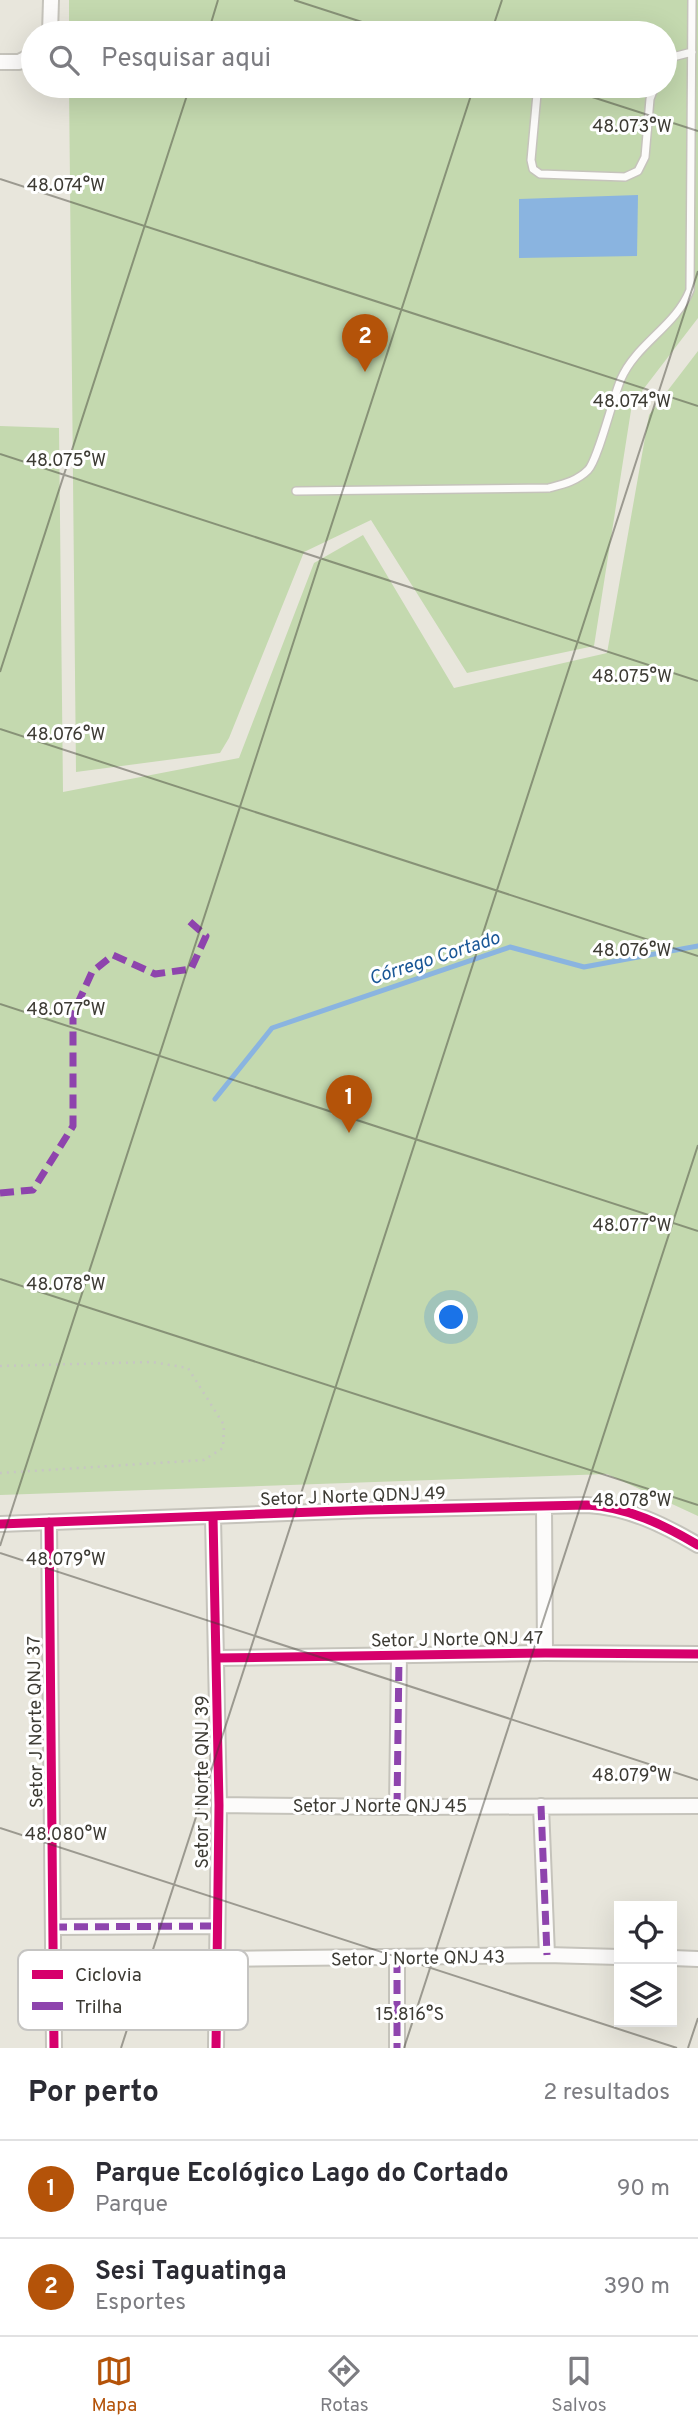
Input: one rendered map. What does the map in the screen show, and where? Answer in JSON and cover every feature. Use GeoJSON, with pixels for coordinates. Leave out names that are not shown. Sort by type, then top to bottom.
{"type":"FeatureCollection","features":[{"type":"Feature","properties":{"kind":"street"},"geometry":{"type":"LineString","coordinates":[[50,21],[51,0]]}},
{"type":"Feature","properties":{"kind":"street"},"geometry":{"type":"LineString","coordinates":[[0,62],[21,61]]}},
{"type":"Feature","properties":{"kind":"street","name":"Setor J Norte QNJ 47"},"geometry":{"type":"LineString","coordinates":[[544,1506],[545,1653]]}},
{"type":"Feature","properties":{"kind":"street","name":"Setor J Norte QDNJ 49"},"geometry":{"type":"LineString","coordinates":[[0,1524],[368,1510],[605,1506],[670,1529],[698,1545]]}},
{"type":"Feature","properties":{"kind":"street","name":"Setor J Norte QNJ 39"},"geometry":{"type":"LineString","coordinates":[[213,1517],[219,1805],[218,1950]]}},
{"type":"Feature","properties":{"kind":"street","name":"Setor J Norte QNJ 37"},"geometry":{"type":"LineString","coordinates":[[49,1522],[53,1950]]}},
{"type":"Feature","properties":{"kind":"street","name":"Setor J Norte QNJ 47"},"geometry":{"type":"LineString","coordinates":[[217,1658],[545,1653],[698,1654]]}},
{"type":"Feature","properties":{"kind":"street"},"geometry":{"type":"LineString","coordinates":[[397,1807],[399,1656]]}},
{"type":"Feature","properties":{"kind":"street","name":"Setor J Norte QNJ 45"},"geometry":{"type":"LineString","coordinates":[[219,1805],[698,1806]]}},
{"type":"Feature","properties":{"kind":"street"},"geometry":{"type":"LineString","coordinates":[[541,1806],[547,1955]]}},
{"type":"Feature","properties":{"kind":"street"},"geometry":{"type":"LineString","coordinates":[[53,1927],[217,1926]]}},
{"type":"Feature","properties":{"kind":"street","name":"Setor J Norte QNJ 43"},"geometry":{"type":"LineString","coordinates":[[248,1959],[547,1955],[614,1957]]}},
{"type":"Feature","properties":{"kind":"street"},"geometry":{"type":"LineString","coordinates":[[677,1958],[698,1959]]}},
{"type":"Feature","properties":{"kind":"street"},"geometry":{"type":"LineString","coordinates":[[397,1959],[397,2048]]}},
{"type":"Feature","properties":{"kind":"street","name":"Setor J Norte QNJ 37"},"geometry":{"type":"LineString","coordinates":[[54,2030],[54,2048]]}},
{"type":"Feature","properties":{"kind":"street","name":"Setor J Norte QNJ 39"},"geometry":{"type":"LineString","coordinates":[[216,2030],[216,2048]]}},
{"type":"Feature","properties":{"kind":"lane"},"geometry":{"type":"LineString","coordinates":[[296,491],[549,488],[574,481],[591,468],[621,377],[634,358],[684,305],[690,290],[692,0]]}},
{"type":"Feature","properties":{"kind":"lane"},"geometry":{"type":"LineString","coordinates":[[677,57],[692,52]]}},
{"type":"Feature","properties":{"kind":"lane"},"geometry":{"type":"LineString","coordinates":[[537,98],[531,160],[533,169],[540,174],[625,177],[638,171],[645,157],[650,98]]}},
{"type":"Feature","properties":{"kind":"path"},"geometry":{"type":"LineString","coordinates":[[0,1366],[152,1362],[188,1368],[224,1425],[223,1448],[205,1460],[0,1473]]}},
{"type":"Feature","properties":{"kind":"green space"},"geometry":{"type":"Polygon","coordinates":[[[69,0],[698,0],[698,318],[632,404],[594,646],[467,673],[371,520],[304,552],[229,738],[220,753],[76,772],[69,98],[677,98],[677,21],[69,21],[69,0]]]}},
{"type":"Feature","properties":{"kind":"green space"},"geometry":{"type":"Polygon","coordinates":[[[698,351],[698,1516],[607,1474],[0,1495],[0,426],[59,428],[63,792],[239,758],[314,563],[363,535],[454,688],[607,653],[649,415],[698,351]]]}},
{"type":"Feature","properties":{"kind":"water"},"geometry":{"type":"Polygon","coordinates":[[[638,195],[637,256],[519,258],[519,199],[638,195]]]}},
{"type":"Feature","properties":{"kind":"waterway","name":"Córrego Cortado"},"geometry":{"type":"LineString","coordinates":[[215,1099],[272,1028],[510,947],[584,967],[698,946]]}},
{"type":"Feature","properties":{"kind":"marked path"},"geometry":{"type":"LineString","coordinates":[[0,1193],[33,1190],[73,1126],[73,1014],[92,972],[113,955],[155,974],[191,969],[206,936],[188,920]]}},
{"type":"Feature","properties":{"kind":"marked path"},"geometry":{"type":"LineString","coordinates":[[397,1807],[399,1656]]}},
{"type":"Feature","properties":{"kind":"marked path"},"geometry":{"type":"LineString","coordinates":[[541,1806],[547,1955]]}},
{"type":"Feature","properties":{"kind":"marked path"},"geometry":{"type":"LineString","coordinates":[[53,1927],[217,1926]]}},
{"type":"Feature","properties":{"kind":"marked path"},"geometry":{"type":"LineString","coordinates":[[397,1959],[397,2048]]}},
{"type":"Feature","properties":{"kind":"cycle path"},"geometry":{"type":"LineString","coordinates":[[0,1524],[587,1505],[617,1509],[645,1518],[698,1545]]}},
{"type":"Feature","properties":{"kind":"cycle path"},"geometry":{"type":"LineString","coordinates":[[213,1517],[219,1805],[217,1950]]}},
{"type":"Feature","properties":{"kind":"cycle path"},"geometry":{"type":"LineString","coordinates":[[49,1522],[53,1950]]}},
{"type":"Feature","properties":{"kind":"cycle path"},"geometry":{"type":"LineString","coordinates":[[217,1658],[545,1653],[698,1654]]}},
{"type":"Feature","properties":{"kind":"cycle path"},"geometry":{"type":"LineString","coordinates":[[54,2030],[54,2048]]}},
{"type":"Feature","properties":{"kind":"cycle path"},"geometry":{"type":"LineString","coordinates":[[216,2030],[216,2048]]}},
{"type":"Feature","properties":{"kind":"place","name":"Sesi Taguatinga"},"geometry":{"type":"Point","coordinates":[365,372]}},
{"type":"Feature","properties":{"kind":"place","name":"Parque Ecológico Lago do Cortado"},"geometry":{"type":"Point","coordinates":[349,1133]}}]}
